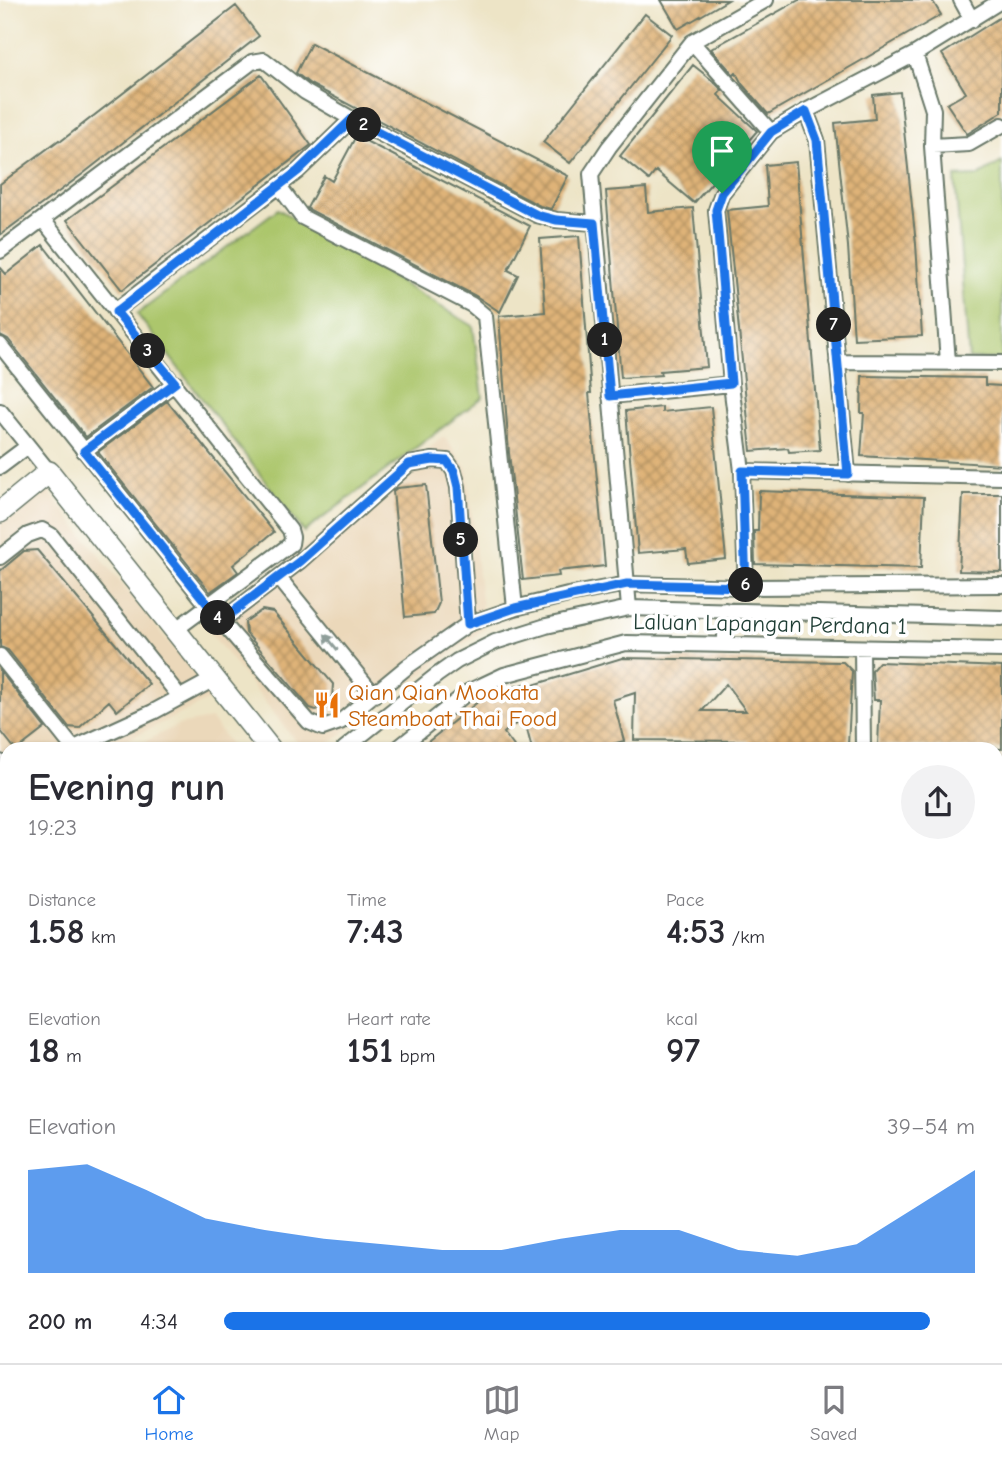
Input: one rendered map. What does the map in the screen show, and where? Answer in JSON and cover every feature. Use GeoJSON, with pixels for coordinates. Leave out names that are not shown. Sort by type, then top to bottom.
{"type":"FeatureCollection","features":[{"type":"Feature","properties":{"kind":"street"},"geometry":{"type":"LineString","coordinates":[[629,608],[591,174],[609,147],[692,42],[766,0]]}},
{"type":"Feature","properties":{"kind":"street"},"geometry":{"type":"LineString","coordinates":[[961,0],[972,20]]}},
{"type":"Feature","properties":{"kind":"street"},"geometry":{"type":"LineString","coordinates":[[746,587],[742,471],[731,383],[716,210],[722,193],[771,132],[915,54],[1002,0]]}},
{"type":"Feature","properties":{"kind":"street"},"geometry":{"type":"LineString","coordinates":[[692,42],[771,132]]}},
{"type":"Feature","properties":{"kind":"street"},"geometry":{"type":"LineString","coordinates":[[915,54],[933,110],[932,146],[948,362]]}},
{"type":"Feature","properties":{"kind":"street"},"geometry":{"type":"LineString","coordinates":[[0,251],[252,62],[264,60],[305,92],[352,119],[537,215],[556,220],[594,223]]}},
{"type":"Feature","properties":{"kind":"street"},"geometry":{"type":"LineString","coordinates":[[806,111],[817,140],[848,474]]}},
{"type":"Feature","properties":{"kind":"street"},"geometry":{"type":"LineString","coordinates":[[116,312],[279,186],[313,158],[352,119]]}},
{"type":"Feature","properties":{"kind":"street"},"geometry":{"type":"LineString","coordinates":[[932,146],[970,144],[1002,125]]}},
{"type":"Feature","properties":{"kind":"street"},"geometry":{"type":"LineString","coordinates":[[279,186],[302,217],[472,305],[485,316],[515,608]]}},
{"type":"Feature","properties":{"kind":"street"},"geometry":{"type":"LineString","coordinates":[[43,220],[290,530],[290,544],[176,630]]}},
{"type":"Feature","properties":{"kind":"street"},"geometry":{"type":"LineString","coordinates":[[0,345],[209,607],[309,722],[323,728],[340,722],[408,666],[468,624],[515,608],[627,584],[746,587],[1002,585]]}},
{"type":"Feature","properties":{"kind":"street"},"geometry":{"type":"LineString","coordinates":[[837,362],[1002,363]]}},
{"type":"Feature","properties":{"kind":"street"},"geometry":{"type":"LineString","coordinates":[[84,451],[175,383]]}},
{"type":"Feature","properties":{"kind":"street"},"geometry":{"type":"LineString","coordinates":[[610,396],[731,383]]}},
{"type":"Feature","properties":{"kind":"street"},"geometry":{"type":"LineString","coordinates":[[0,411],[264,742]]}},
{"type":"Feature","properties":{"kind":"street"},"geometry":{"type":"LineString","coordinates":[[0,467],[28,446]]}},
{"type":"Feature","properties":{"kind":"street"},"geometry":{"type":"LineString","coordinates":[[221,621],[279,578],[409,464],[433,460],[447,461],[454,471],[458,487],[468,624]]}},
{"type":"Feature","properties":{"kind":"street"},"geometry":{"type":"LineString","coordinates":[[742,471],[1002,478]]}},
{"type":"Feature","properties":{"kind":"street"},"geometry":{"type":"LineString","coordinates":[[0,512],[49,472]]}},
{"type":"Feature","properties":{"kind":"street"},"geometry":{"type":"LineString","coordinates":[[0,556],[28,535],[42,530],[51,535],[180,697]]}},
{"type":"Feature","properties":{"kind":"street"},"geometry":{"type":"LineString","coordinates":[[279,578],[373,695]]}},
{"type":"Feature","properties":{"kind":"street"},"geometry":{"type":"LineString","coordinates":[[353,742],[437,675],[466,656],[495,642],[546,626],[629,608],[1002,618]]}},
{"type":"Feature","properties":{"kind":"street"},"geometry":{"type":"LineString","coordinates":[[725,610],[725,644]]}},
{"type":"Feature","properties":{"kind":"street","name":"Laluan Lapangan Perdana 1"},"geometry":{"type":"LineString","coordinates":[[406,742],[468,692],[504,675],[626,643],[1002,650]]}},
{"type":"Feature","properties":{"kind":"street"},"geometry":{"type":"LineString","coordinates":[[862,648],[863,742]]}},
{"type":"Feature","properties":{"kind":"street"},"geometry":{"type":"LineString","coordinates":[[0,656],[68,742]]}},
{"type":"Feature","properties":{"kind":"street"},"geometry":{"type":"LineString","coordinates":[[87,742],[214,679]]}},
{"type":"Feature","properties":{"kind":"shaded area"},"geometry":{"type":"Polygon","coordinates":[[[444,436],[467,468],[484,629],[330,742],[296,742],[205,626],[444,436]]]}},
{"type":"Feature","properties":{"kind":"shaded area"},"geometry":{"type":"Polygon","coordinates":[[[44,486],[213,698],[122,742],[0,742],[0,524],[44,486]]]}},
{"type":"Feature","properties":{"kind":"shaded area"},"geometry":{"type":"Polygon","coordinates":[[[211,719],[229,742],[144,742],[178,725],[211,719]]]}},
{"type":"Feature","properties":{"kind":"green space"},"geometry":{"type":"Polygon","coordinates":[[[1002,162],[1002,359],[969,359],[955,177],[978,176],[1002,162]]]}},
{"type":"Feature","properties":{"kind":"green space"},"geometry":{"type":"Polygon","coordinates":[[[278,209],[473,326],[483,397],[304,532],[137,314],[278,209]]]}},
{"type":"Feature","properties":{"kind":"building"},"geometry":{"type":"Polygon","coordinates":[[[661,0],[728,0],[678,29],[661,0]]]}},
{"type":"Feature","properties":{"kind":"building"},"geometry":{"type":"Polygon","coordinates":[[[799,0],[932,0],[941,15],[768,114],[736,73],[734,75],[711,49],[799,0]]]}},
{"type":"Feature","properties":{"kind":"building"},"geometry":{"type":"Polygon","coordinates":[[[236,6],[259,36],[0,235],[0,184],[61,141],[236,6]]]}},
{"type":"Feature","properties":{"kind":"building"},"geometry":{"type":"Polygon","coordinates":[[[645,14],[672,35],[570,163],[543,142],[645,14]]]}},
{"type":"Feature","properties":{"kind":"building"},"geometry":{"type":"Polygon","coordinates":[[[1002,16],[1002,112],[967,134],[947,104],[966,93],[942,54],[1002,16]]]}},
{"type":"Feature","properties":{"kind":"building"},"geometry":{"type":"Polygon","coordinates":[[[311,43],[568,176],[551,209],[540,206],[310,84],[296,73],[311,43]]]}},
{"type":"Feature","properties":{"kind":"building"},"geometry":{"type":"Polygon","coordinates":[[[693,65],[722,90],[718,95],[757,131],[694,203],[656,171],[649,180],[620,156],[693,65]]]}},
{"type":"Feature","properties":{"kind":"building"},"geometry":{"type":"Polygon","coordinates":[[[261,75],[311,145],[122,290],[67,220],[261,75]]]}},
{"type":"Feature","properties":{"kind":"building"},"geometry":{"type":"Polygon","coordinates":[[[900,92],[916,244],[922,336],[854,339],[848,246],[835,123],[875,119],[873,95],[900,92]]]}},
{"type":"Feature","properties":{"kind":"building"},"geometry":{"type":"Polygon","coordinates":[[[356,136],[530,226],[508,270],[518,275],[500,312],[476,296],[307,208],[324,176],[332,181],[356,136]]]}},
{"type":"Feature","properties":{"kind":"building"},"geometry":{"type":"Polygon","coordinates":[[[796,162],[820,450],[789,452],[788,448],[751,451],[727,210],[768,206],[765,165],[796,162]]]}},
{"type":"Feature","properties":{"kind":"building"},"geometry":{"type":"Polygon","coordinates":[[[646,188],[648,212],[693,208],[707,367],[621,378],[606,191],[646,188]]]}},
{"type":"Feature","properties":{"kind":"building"},"geometry":{"type":"Polygon","coordinates":[[[579,236],[589,393],[605,566],[558,571],[559,576],[523,580],[509,453],[499,316],[545,312],[540,239],[579,236]]]}},
{"type":"Feature","properties":{"kind":"building"},"geometry":{"type":"Polygon","coordinates":[[[43,245],[153,387],[86,437],[8,339],[0,335],[0,267],[6,274],[43,245]]]}},
{"type":"Feature","properties":{"kind":"building"},"geometry":{"type":"Polygon","coordinates":[[[862,376],[985,378],[985,385],[1002,386],[1002,465],[861,456],[864,413],[861,413],[862,376]]]}},
{"type":"Feature","properties":{"kind":"building"},"geometry":{"type":"Polygon","coordinates":[[[167,401],[274,532],[233,565],[238,572],[210,592],[98,452],[167,401]]]}},
{"type":"Feature","properties":{"kind":"building"},"geometry":{"type":"Polygon","coordinates":[[[662,407],[662,412],[711,407],[726,559],[688,563],[686,549],[638,553],[626,411],[662,407]]]}},
{"type":"Feature","properties":{"kind":"building"},"geometry":{"type":"Polygon","coordinates":[[[426,485],[439,603],[434,614],[405,617],[393,491],[397,488],[426,485]]]}},
{"type":"Feature","properties":{"kind":"building"},"geometry":{"type":"Polygon","coordinates":[[[759,491],[924,497],[921,568],[755,564],[754,531],[758,531],[759,491]]]}},
{"type":"Feature","properties":{"kind":"building"},"geometry":{"type":"Polygon","coordinates":[[[963,494],[1002,494],[1002,572],[959,571],[963,494]]]}},
{"type":"Feature","properties":{"kind":"building"},"geometry":{"type":"Polygon","coordinates":[[[37,550],[149,684],[117,711],[109,701],[79,728],[69,727],[8,650],[0,647],[0,571],[24,551],[37,550]]]}},
{"type":"Feature","properties":{"kind":"building"},"geometry":{"type":"Polygon","coordinates":[[[262,610],[273,612],[333,684],[332,698],[316,710],[310,708],[246,633],[245,622],[262,610]]]}},
{"type":"Feature","properties":{"kind":"building"},"geometry":{"type":"Polygon","coordinates":[[[622,658],[843,662],[852,671],[848,742],[634,740],[635,693],[613,700],[624,741],[620,742],[530,742],[525,722],[513,725],[504,733],[511,742],[428,742],[489,693],[529,683],[530,686],[622,658]],[[726,684],[702,711],[746,711],[726,684]]]}},
{"type":"Feature","properties":{"kind":"building"},"geometry":{"type":"Polygon","coordinates":[[[879,662],[1002,667],[1002,742],[878,742],[880,700],[874,700],[872,670],[879,662]]]}},
{"type":"Feature","properties":{"kind":"building"},"geometry":{"type":"Polygon","coordinates":[[[0,671],[45,728],[27,742],[9,742],[0,730],[0,671]]]}},
{"type":"Feature","properties":{"kind":"place","name":"Qian Qian Mookata Steamboat Thai Food"},"geometry":{"type":"Point","coordinates":[327,705]}},
{"type":"Feature","properties":{"kind":"route"},"geometry":{"type":"LineString","coordinates":[[806,111],[817,140],[848,474],[742,471],[746,587],[627,584],[515,608],[468,624],[458,487],[454,471],[447,461],[433,460],[409,464],[300,561],[221,621],[84,451],[175,383],[116,312],[298,171],[352,119],[537,215],[556,220],[594,223],[610,396],[731,383],[716,210],[722,193],[771,132],[806,111]]}}]}
